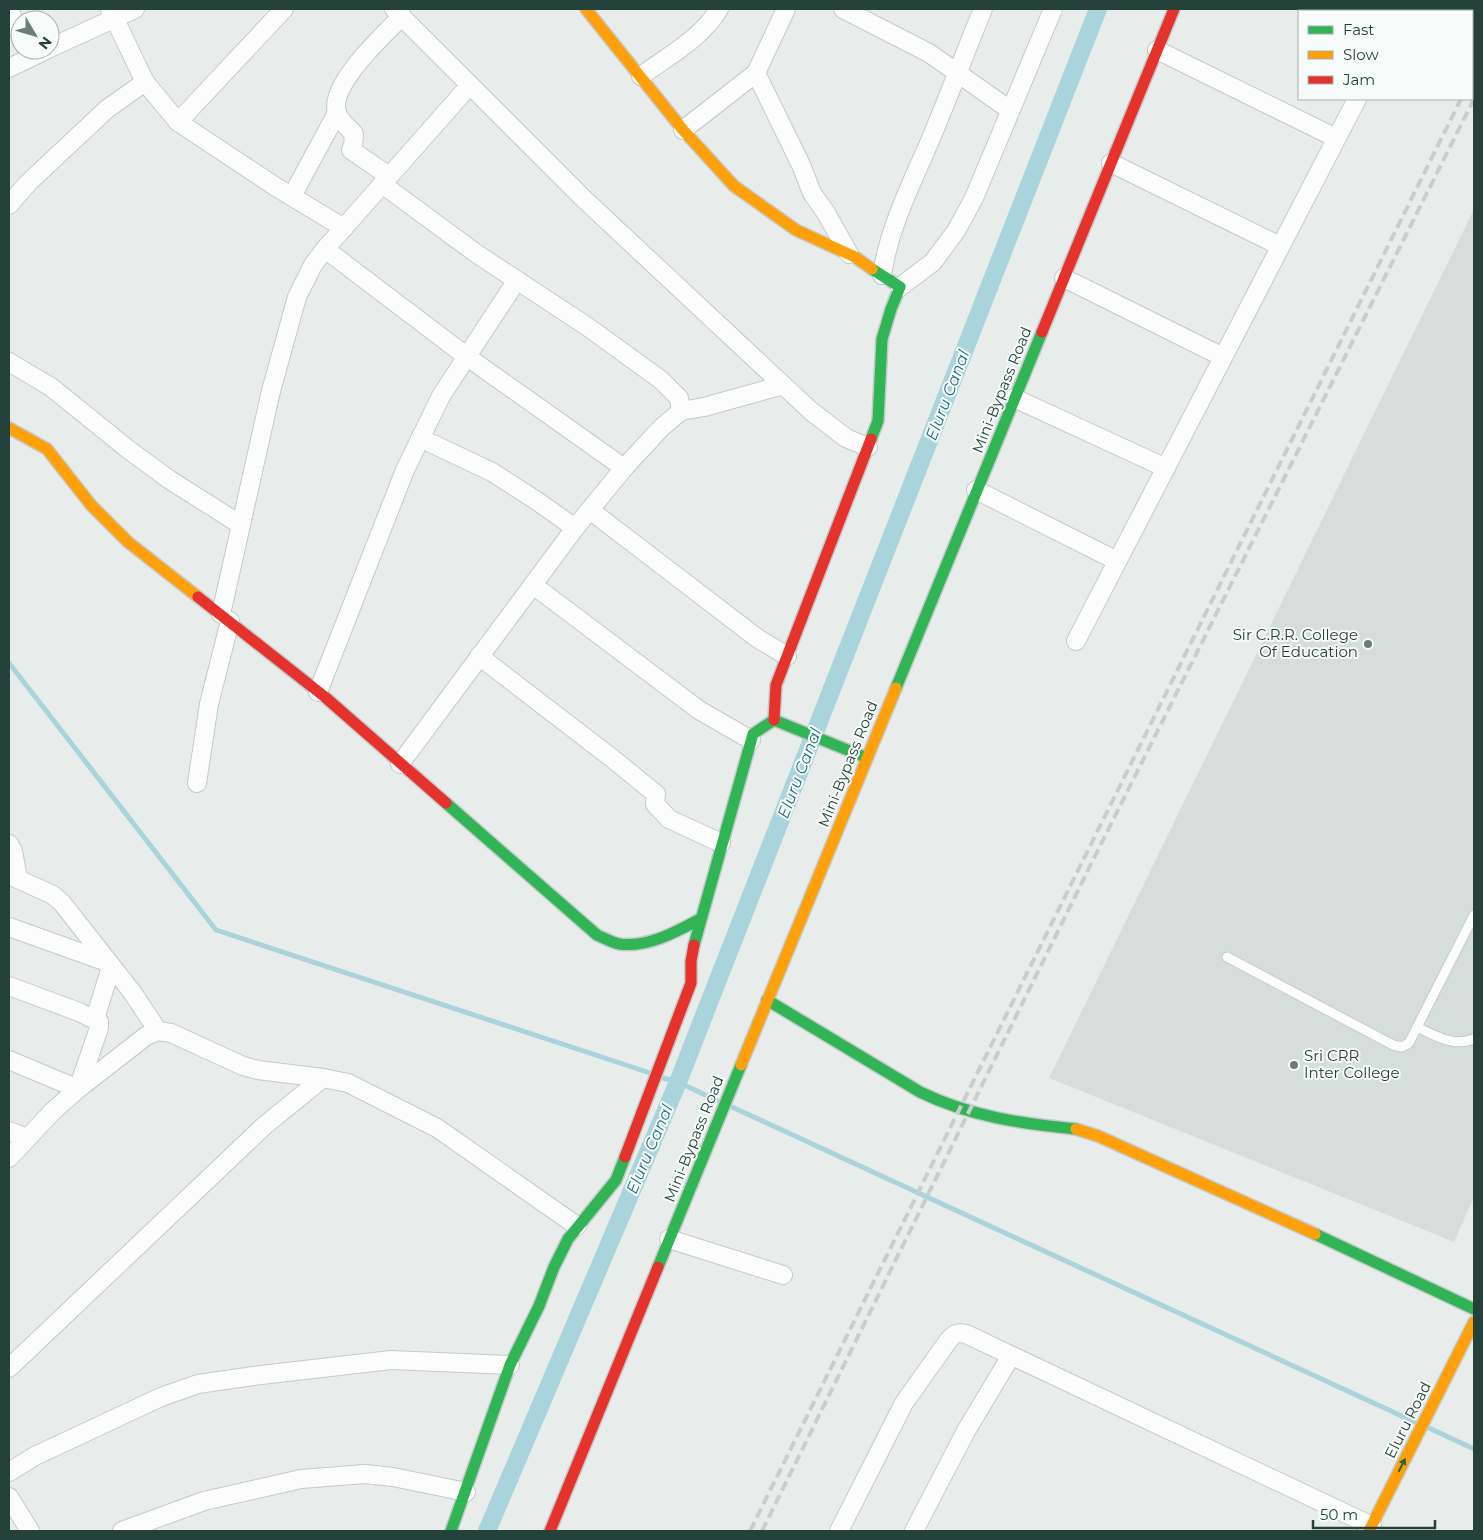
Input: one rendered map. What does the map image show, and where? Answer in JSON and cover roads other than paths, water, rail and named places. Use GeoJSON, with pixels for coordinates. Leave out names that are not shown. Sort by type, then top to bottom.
{"type":"FeatureCollection","features":[{"type":"Feature","properties":{"kind":"street"},"geometry":{"type":"LineString","coordinates":[[60,43],[112,14],[135,9]]}},
{"type":"Feature","properties":{"kind":"street"},"geometry":{"type":"LineString","coordinates":[[178,122],[284,9]]}},
{"type":"Feature","properties":{"kind":"street"},"geometry":{"type":"LineString","coordinates":[[586,9],[683,130],[734,186],[796,230],[849,254],[900,287]]}},
{"type":"Feature","properties":{"kind":"street"},"geometry":{"type":"LineString","coordinates":[[641,76],[694,37],[714,18],[719,9]]}},
{"type":"Feature","properties":{"kind":"street"},"geometry":{"type":"LineString","coordinates":[[683,130],[756,73],[786,9]]}},
{"type":"Feature","properties":{"kind":"street"},"geometry":{"type":"LineString","coordinates":[[843,9],[930,53],[1010,110]]}},
{"type":"Feature","properties":{"kind":"street"},"geometry":{"type":"LineString","coordinates":[[882,275],[885,253],[901,204],[929,143],[984,9]]}},
{"type":"Feature","properties":{"kind":"street"},"geometry":{"type":"LineString","coordinates":[[774,720],[776,685],[878,421],[882,339],[900,287],[933,262],[956,231],[974,198],[1053,9]]}},
{"type":"Feature","properties":{"kind":"street","name":"Mini-Bypass Road"},"geometry":{"type":"LineString","coordinates":[[550,1531],[1174,9]]}},
{"type":"Feature","properties":{"kind":"street"},"geometry":{"type":"LineString","coordinates":[[292,196],[337,114],[336,103],[342,85],[398,12],[592,206],[811,411],[846,438],[868,447]]}},
{"type":"Feature","properties":{"kind":"street"},"geometry":{"type":"LineString","coordinates":[[112,14],[145,82],[178,122],[276,187],[344,228]]}},
{"type":"Feature","properties":{"kind":"street"},"geometry":{"type":"LineString","coordinates":[[1157,50],[1336,138]]}},
{"type":"Feature","properties":{"kind":"street"},"geometry":{"type":"LineString","coordinates":[[9,68],[22,60]]}},
{"type":"Feature","properties":{"kind":"street"},"geometry":{"type":"LineString","coordinates":[[756,73],[801,165],[812,193],[849,254]]}},
{"type":"Feature","properties":{"kind":"street"},"geometry":{"type":"LineString","coordinates":[[9,205],[28,183],[107,108],[145,82]]}},
{"type":"Feature","properties":{"kind":"street"},"geometry":{"type":"LineString","coordinates":[[197,783],[241,525],[271,392],[298,297],[313,265],[325,249],[470,85]]}},
{"type":"Feature","properties":{"kind":"street"},"geometry":{"type":"LineString","coordinates":[[1076,641],[1356,100]]}},
{"type":"Feature","properties":{"kind":"street"},"geometry":{"type":"LineString","coordinates":[[337,114],[354,134],[351,150],[385,180],[477,254],[588,327],[661,380],[679,398],[681,411]]}},
{"type":"Feature","properties":{"kind":"street"},"geometry":{"type":"LineString","coordinates":[[1110,163],[1280,246]]}},
{"type":"Feature","properties":{"kind":"street"},"geometry":{"type":"LineString","coordinates":[[325,249],[466,356],[624,468]]}},
{"type":"Feature","properties":{"kind":"street"},"geometry":{"type":"LineString","coordinates":[[1064,278],[1223,358]]}},
{"type":"Feature","properties":{"kind":"street"},"geometry":{"type":"LineString","coordinates":[[318,692],[405,470],[440,396],[517,280]]}},
{"type":"Feature","properties":{"kind":"street"},"geometry":{"type":"LineString","coordinates":[[9,362],[51,387],[129,450],[170,480],[241,525]]}},
{"type":"Feature","properties":{"kind":"street"},"geometry":{"type":"LineString","coordinates":[[400,764],[575,528],[624,468],[661,428],[681,411],[704,407],[783,385]]}},
{"type":"Feature","properties":{"kind":"street"},"geometry":{"type":"LineString","coordinates":[[1014,398],[1166,468]]}},
{"type":"Feature","properties":{"kind":"street"},"geometry":{"type":"LineString","coordinates":[[9,428],[47,449],[91,505],[128,542],[318,692],[597,935],[621,944],[648,942],[670,935],[700,919]]}},
{"type":"Feature","properties":{"kind":"street"},"geometry":{"type":"LineString","coordinates":[[420,438],[492,472],[575,528]]}},
{"type":"Feature","properties":{"kind":"street"},"geometry":{"type":"LineString","coordinates":[[976,490],[1117,562]]}},
{"type":"Feature","properties":{"kind":"street"},"geometry":{"type":"LineString","coordinates":[[590,510],[757,638],[787,656]]}},
{"type":"Feature","properties":{"kind":"street"},"geometry":{"type":"LineString","coordinates":[[533,585],[699,710],[751,740]]}},
{"type":"Feature","properties":{"kind":"street"},"geometry":{"type":"LineString","coordinates":[[479,656],[656,794],[655,804],[669,819],[721,843]]}},
{"type":"Feature","properties":{"kind":"street"},"geometry":{"type":"LineString","coordinates":[[774,720],[867,758]]}},
{"type":"Feature","properties":{"kind":"street"},"geometry":{"type":"LineString","coordinates":[[451,1531],[510,1365],[539,1306],[554,1267],[577,1226],[616,1180],[691,983],[691,961],[700,919],[753,734],[774,720]]}},
{"type":"Feature","properties":{"kind":"street"},"geometry":{"type":"LineString","coordinates":[[9,844],[13,852],[14,877],[53,895],[62,903],[132,992],[158,1031]]}},
{"type":"Feature","properties":{"kind":"street"},"geometry":{"type":"LineString","coordinates":[[9,927],[110,965]]}},
{"type":"Feature","properties":{"kind":"street"},"geometry":{"type":"LineString","coordinates":[[95,1019],[110,965]]}},
{"type":"Feature","properties":{"kind":"street"},"geometry":{"type":"LineString","coordinates":[[9,986],[99,1022],[99,1028],[78,1089]]}},
{"type":"Feature","properties":{"kind":"street"},"geometry":{"type":"LineString","coordinates":[[766,1003],[942,1103],[1006,1120],[1079,1129],[1267,1212],[1474,1309]]}},
{"type":"Feature","properties":{"kind":"street"},"geometry":{"type":"LineString","coordinates":[[9,1158],[53,1111],[78,1089],[146,1036],[158,1031],[171,1033],[243,1066],[258,1070],[348,1083],[437,1128],[577,1226]]}},
{"type":"Feature","properties":{"kind":"street"},"geometry":{"type":"LineString","coordinates":[[9,1060],[78,1089]]}},
{"type":"Feature","properties":{"kind":"street"},"geometry":{"type":"LineString","coordinates":[[9,1368],[264,1126],[323,1078]]}},
{"type":"Feature","properties":{"kind":"street"},"geometry":{"type":"LineString","coordinates":[[9,1131],[27,1138]]}},
{"type":"Feature","properties":{"kind":"street"},"geometry":{"type":"LineString","coordinates":[[669,1239],[783,1275]]}},
{"type":"Feature","properties":{"kind":"street","name":"Eluru Road"},"geometry":{"type":"LineString","coordinates":[[1375,1530],[1380,1509],[1474,1322]]}},
{"type":"Feature","properties":{"kind":"street"},"geometry":{"type":"LineString","coordinates":[[838,1531],[904,1403],[954,1334],[958,1332],[966,1334],[1375,1530]]}},
{"type":"Feature","properties":{"kind":"street"},"geometry":{"type":"LineString","coordinates":[[914,1531],[966,1431],[1011,1356]]}},
{"type":"Feature","properties":{"kind":"street"},"geometry":{"type":"LineString","coordinates":[[9,1472],[35,1456],[161,1397],[198,1384],[391,1360],[510,1365]]}},
{"type":"Feature","properties":{"kind":"street"},"geometry":{"type":"LineString","coordinates":[[122,1531],[204,1501],[301,1479],[365,1474],[393,1477],[466,1492]]}},
{"type":"Feature","properties":{"kind":"street"},"geometry":{"type":"LineString","coordinates":[[9,1498],[30,1531]]}},
{"type":"Feature","properties":{"kind":"lane"},"geometry":{"type":"LineString","coordinates":[[1228,957],[1393,1045],[1402,1047],[1409,1043],[1474,915]]}},
{"type":"Feature","properties":{"kind":"lane"},"geometry":{"type":"LineString","coordinates":[[1417,1027],[1448,1041],[1464,1043],[1474,1039]]}},
{"type":"Feature","properties":{"kind":"waterway","name":"Eluru Canal"},"geometry":{"type":"LineString","coordinates":[[487,1531],[678,1082],[1098,9]]}},
{"type":"Feature","properties":{"kind":"waterway"},"geometry":{"type":"LineString","coordinates":[[9,663],[216,930],[650,1073]]}},
{"type":"Feature","properties":{"kind":"waterway"},"geometry":{"type":"LineString","coordinates":[[663,1078],[678,1082],[720,1102]]}},
{"type":"Feature","properties":{"kind":"waterway"},"geometry":{"type":"LineString","coordinates":[[732,1107],[1417,1423]]}},
{"type":"Feature","properties":{"kind":"waterway"},"geometry":{"type":"LineString","coordinates":[[1429,1428],[1474,1449]]}},
{"type":"Feature","properties":{"kind":"railway"},"geometry":{"type":"LineString","coordinates":[[762,1531],[1097,852],[1474,99]]}},
{"type":"Feature","properties":{"kind":"railway"},"geometry":{"type":"LineString","coordinates":[[750,1531],[1461,100]]}},
{"type":"Feature","properties":{"kind":"place","name":"Sir C.R.R. College Of Education"},"geometry":{"type":"Point","coordinates":[1368,644]}},
{"type":"Feature","properties":{"kind":"place","name":"Sri CRR Inter College"},"geometry":{"type":"Point","coordinates":[1294,1065]}}]}
